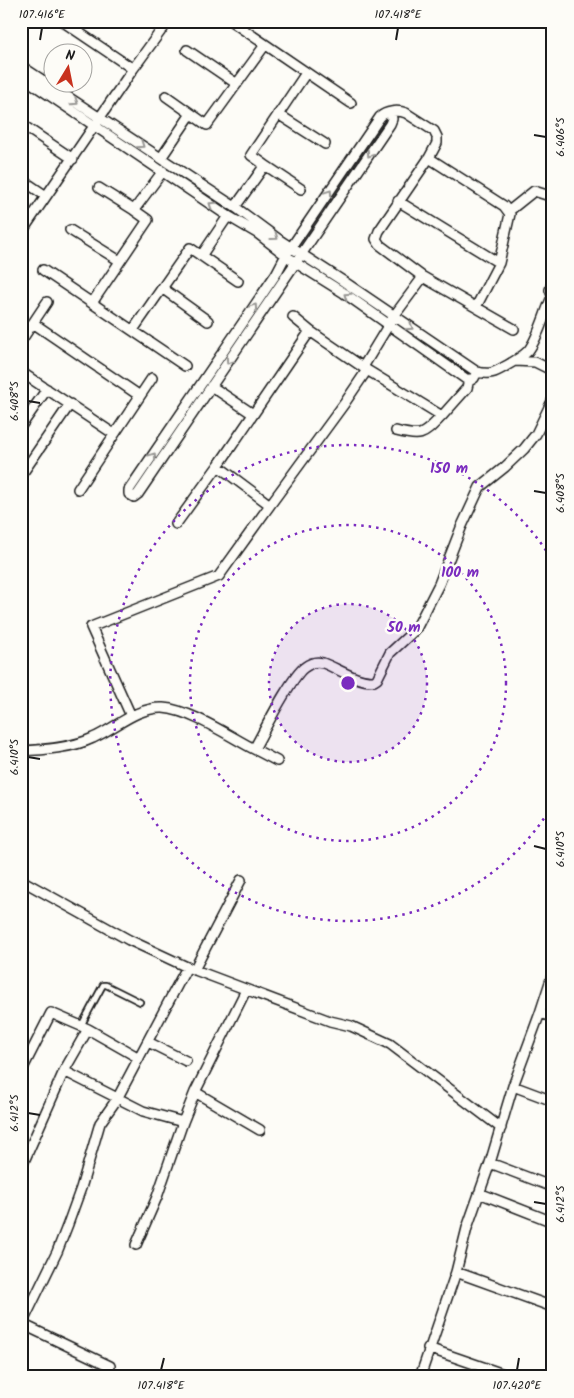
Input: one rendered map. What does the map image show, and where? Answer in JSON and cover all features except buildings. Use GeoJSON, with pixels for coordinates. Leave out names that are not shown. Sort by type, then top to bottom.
{"type":"FeatureCollection","features":[{"type":"Feature","properties":{"kind":"street"},"geometry":{"type":"LineString","coordinates":[[62,21],[133,69]]}},
{"type":"Feature","properties":{"kind":"street"},"geometry":{"type":"LineString","coordinates":[[21,233],[165,25],[151,21]]}},
{"type":"Feature","properties":{"kind":"street"},"geometry":{"type":"LineString","coordinates":[[230,21],[351,103]]}},
{"type":"Feature","properties":{"kind":"street"},"geometry":{"type":"LineString","coordinates":[[166,96],[207,125],[265,45]]}},
{"type":"Feature","properties":{"kind":"street"},"geometry":{"type":"LineString","coordinates":[[187,50],[237,84]]}},
{"type":"Feature","properties":{"kind":"street"},"geometry":{"type":"LineString","coordinates":[[21,66],[235,207],[292,248],[298,258],[344,293],[466,379],[474,378],[476,372]]}},
{"type":"Feature","properties":{"kind":"street"},"geometry":{"type":"LineString","coordinates":[[300,189],[251,155],[306,73]]}},
{"type":"Feature","properties":{"kind":"street"},"geometry":{"type":"LineString","coordinates":[[21,76],[286,255],[298,258],[343,281],[476,372],[488,374],[495,372],[523,355],[533,343],[552,298],[550,290],[553,281]]}},
{"type":"Feature","properties":{"kind":"street"},"geometry":{"type":"LineString","coordinates":[[391,112],[392,119],[390,124],[298,258],[280,277],[243,324],[168,443],[138,494],[134,497],[132,496],[129,490],[168,443],[252,329],[280,277],[286,255],[385,112],[391,112],[402,112],[434,131],[437,143],[429,158],[398,201],[376,239],[380,245],[423,277],[514,329]]}},
{"type":"Feature","properties":{"kind":"street"},"geometry":{"type":"LineString","coordinates":[[161,158],[191,114]]}},
{"type":"Feature","properties":{"kind":"street"},"geometry":{"type":"LineString","coordinates":[[278,114],[325,144]]}},
{"type":"Feature","properties":{"kind":"street"},"geometry":{"type":"LineString","coordinates":[[21,124],[73,159]]}},
{"type":"Feature","properties":{"kind":"street"},"geometry":{"type":"LineString","coordinates":[[429,158],[504,206],[510,214],[499,263],[476,307]]}},
{"type":"Feature","properties":{"kind":"street"},"geometry":{"type":"LineString","coordinates":[[235,207],[265,166]]}},
{"type":"Feature","properties":{"kind":"street"},"geometry":{"type":"LineString","coordinates":[[134,210],[163,171]]}},
{"type":"Feature","properties":{"kind":"street"},"geometry":{"type":"LineString","coordinates":[[21,179],[46,196]]}},
{"type":"Feature","properties":{"kind":"street"},"geometry":{"type":"LineString","coordinates":[[92,303],[148,220],[99,188]]}},
{"type":"Feature","properties":{"kind":"street"},"geometry":{"type":"LineString","coordinates":[[509,211],[534,191],[553,197]]}},
{"type":"Feature","properties":{"kind":"street"},"geometry":{"type":"LineString","coordinates":[[398,201],[499,263]]}},
{"type":"Feature","properties":{"kind":"street"},"geometry":{"type":"LineString","coordinates":[[201,256],[228,216]]}},
{"type":"Feature","properties":{"kind":"street"},"geometry":{"type":"LineString","coordinates":[[70,230],[120,261]]}},
{"type":"Feature","properties":{"kind":"street"},"geometry":{"type":"LineString","coordinates":[[133,330],[190,248],[238,281]]}},
{"type":"Feature","properties":{"kind":"street"},"geometry":{"type":"LineString","coordinates":[[43,270],[185,366]]}},
{"type":"Feature","properties":{"kind":"street"},"geometry":{"type":"LineString","coordinates":[[131,716],[91,627],[219,576],[344,404],[394,316],[423,277]]}},
{"type":"Feature","properties":{"kind":"street"},"geometry":{"type":"LineString","coordinates":[[162,288],[208,321]]}},
{"type":"Feature","properties":{"kind":"street"},"geometry":{"type":"LineString","coordinates":[[21,340],[47,302]]}},
{"type":"Feature","properties":{"kind":"street"},"geometry":{"type":"LineString","coordinates":[[293,317],[365,369],[442,416]]}},
{"type":"Feature","properties":{"kind":"street"},"geometry":{"type":"LineString","coordinates":[[33,323],[140,396]]}},
{"type":"Feature","properties":{"kind":"street"},"geometry":{"type":"LineString","coordinates":[[243,324],[252,329]]}},
{"type":"Feature","properties":{"kind":"street"},"geometry":{"type":"LineString","coordinates":[[176,524],[310,331]]}},
{"type":"Feature","properties":{"kind":"street"},"geometry":{"type":"LineString","coordinates":[[515,361],[530,361],[553,371]]}},
{"type":"Feature","properties":{"kind":"street"},"geometry":{"type":"LineString","coordinates":[[21,372],[114,434]]}},
{"type":"Feature","properties":{"kind":"street"},"geometry":{"type":"LineString","coordinates":[[78,489],[152,378]]}},
{"type":"Feature","properties":{"kind":"street"},"geometry":{"type":"LineString","coordinates":[[396,431],[419,435],[428,430],[467,388],[469,379]]}},
{"type":"Feature","properties":{"kind":"street"},"geometry":{"type":"LineString","coordinates":[[211,386],[253,414]]}},
{"type":"Feature","properties":{"kind":"street"},"geometry":{"type":"LineString","coordinates":[[21,426],[47,389]]}},
{"type":"Feature","properties":{"kind":"street"},"geometry":{"type":"LineString","coordinates":[[254,749],[290,685],[303,668],[312,662],[320,662],[371,682],[377,679],[390,653],[416,629],[439,584],[461,528],[480,487],[524,449],[536,434],[553,398]]}},
{"type":"Feature","properties":{"kind":"street"},"geometry":{"type":"LineString","coordinates":[[24,471],[70,404]]}},
{"type":"Feature","properties":{"kind":"street"},"geometry":{"type":"LineString","coordinates":[[218,466],[270,504]]}},
{"type":"Feature","properties":{"kind":"street"},"geometry":{"type":"LineString","coordinates":[[21,751],[76,744],[94,738],[131,716],[146,710],[162,708],[178,711],[277,762]]}},
{"type":"Feature","properties":{"kind":"street"},"geometry":{"type":"LineString","coordinates":[[21,880],[120,935],[191,969],[330,1021],[351,1026],[390,1044],[500,1128]]}},
{"type":"Feature","properties":{"kind":"street"},"geometry":{"type":"LineString","coordinates":[[105,1377],[110,1366],[22,1325],[57,1252],[68,1224],[81,1188],[100,1123],[117,1099],[241,880]]}},
{"type":"Feature","properties":{"kind":"street"},"geometry":{"type":"LineString","coordinates":[[420,1377],[428,1348],[456,1272],[513,1086],[553,973]]}},
{"type":"Feature","properties":{"kind":"street"},"geometry":{"type":"LineString","coordinates":[[136,1245],[157,1198],[182,1122],[246,990]]}},
{"type":"Feature","properties":{"kind":"street"},"geometry":{"type":"LineString","coordinates":[[540,1012],[553,1017]]}},
{"type":"Feature","properties":{"kind":"street"},"geometry":{"type":"LineString","coordinates":[[21,1072],[51,1014],[84,1028],[139,1058]]}},
{"type":"Feature","properties":{"kind":"street"},"geometry":{"type":"LineString","coordinates":[[21,1168],[84,1028]]}},
{"type":"Feature","properties":{"kind":"street"},"geometry":{"type":"LineString","coordinates":[[148,1042],[186,1061]]}},
{"type":"Feature","properties":{"kind":"street"},"geometry":{"type":"LineString","coordinates":[[64,1071],[143,1111],[182,1122]]}},
{"type":"Feature","properties":{"kind":"street"},"geometry":{"type":"LineString","coordinates":[[513,1086],[553,1101]]}},
{"type":"Feature","properties":{"kind":"street"},"geometry":{"type":"LineString","coordinates":[[195,1092],[260,1130]]}},
{"type":"Feature","properties":{"kind":"street"},"geometry":{"type":"LineString","coordinates":[[490,1163],[553,1187]]}},
{"type":"Feature","properties":{"kind":"street"},"geometry":{"type":"LineString","coordinates":[[479,1193],[553,1222]]}},
{"type":"Feature","properties":{"kind":"street"},"geometry":{"type":"LineString","coordinates":[[456,1272],[553,1307]]}},
{"type":"Feature","properties":{"kind":"street"},"geometry":{"type":"LineString","coordinates":[[428,1348],[512,1377]]}},
{"type":"Feature","properties":{"kind":"lane"},"geometry":{"type":"LineString","coordinates":[[84,1028],[103,986],[106,985],[140,1002]]}}]}
